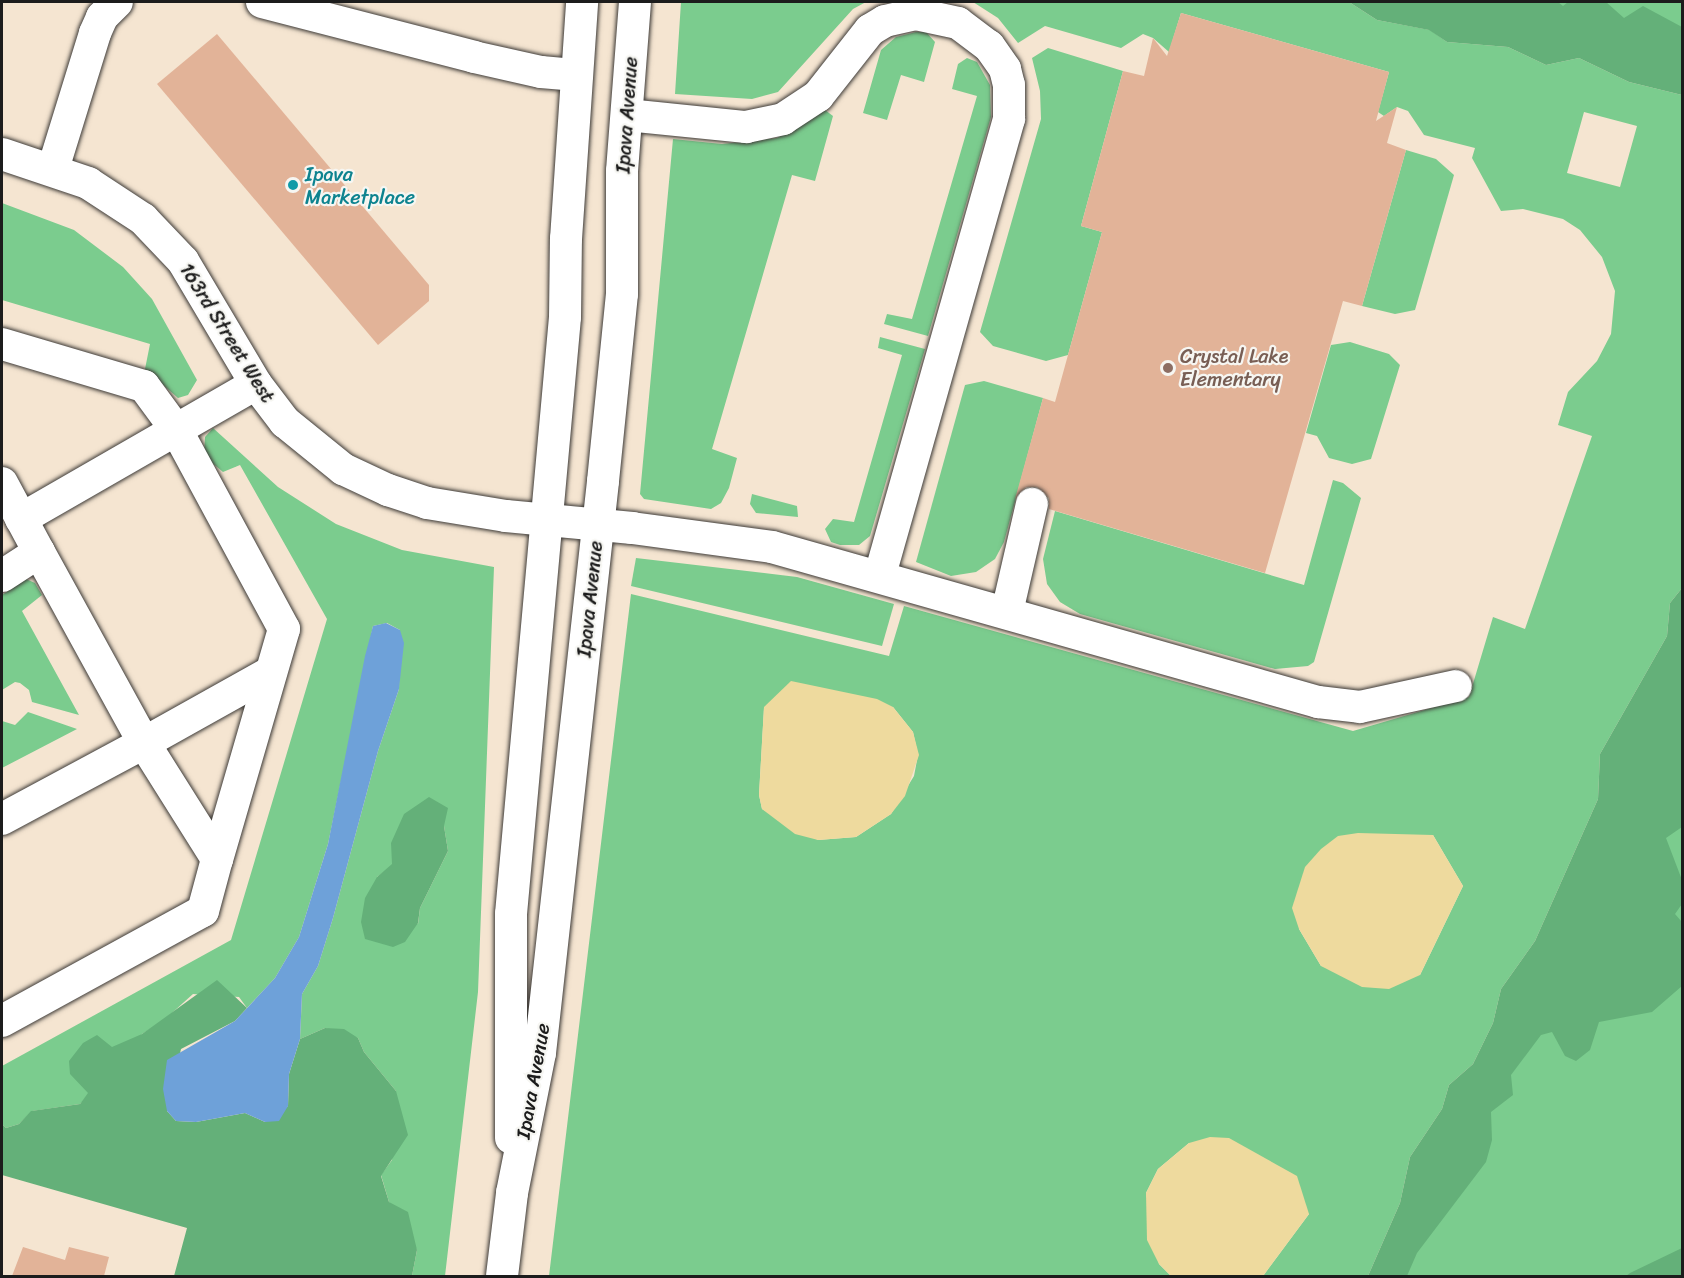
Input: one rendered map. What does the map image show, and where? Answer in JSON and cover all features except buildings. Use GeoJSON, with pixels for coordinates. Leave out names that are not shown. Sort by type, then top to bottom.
{"type":"FeatureCollection","features":[{"type":"Feature","properties":{"kind":"street"},"geometry":{"type":"LineString","coordinates":[[53,169],[95,33],[102,17],[117,2]]}},
{"type":"Feature","properties":{"kind":"street"},"geometry":{"type":"LineString","coordinates":[[262,2],[474,57],[541,72],[577,75]]}},
{"type":"Feature","properties":{"kind":"street","name":"Ipava Avenue"},"geometry":{"type":"LineString","coordinates":[[512,1193],[508,1045],[511,914],[565,317],[566,239],[582,2]]}},
{"type":"Feature","properties":{"kind":"street","name":"Ipava Avenue"},"geometry":{"type":"LineString","coordinates":[[502,1276],[512,1193],[540,1053],[599,524],[622,294],[627,115],[635,2]]}},
{"type":"Feature","properties":{"kind":"street"},"geometry":{"type":"LineString","coordinates":[[627,115],[746,126],[783,119],[818,96],[870,30],[885,21],[916,14],[958,23],[989,46],[1005,69],[1010,85],[1009,119],[880,575]]}},
{"type":"Feature","properties":{"kind":"street","name":"163rd Street West"},"geometry":{"type":"LineString","coordinates":[[2,154],[53,169],[112,197],[168,242],[196,281],[256,384],[285,422],[343,469],[365,480],[427,503],[772,547],[880,575],[1318,702],[1360,707],[1456,686]]}},
{"type":"Feature","properties":{"kind":"street"},"geometry":{"type":"LineString","coordinates":[[2,344],[144,386],[177,431],[284,629],[203,911],[2,1021]]}},
{"type":"Feature","properties":{"kind":"street"},"geometry":{"type":"LineString","coordinates":[[21,519],[256,384]]}},
{"type":"Feature","properties":{"kind":"street"},"geometry":{"type":"LineString","coordinates":[[2,483],[144,743],[217,859]]}},
{"type":"Feature","properties":{"kind":"street"},"geometry":{"type":"LineString","coordinates":[[1007,612],[1032,504]]}},
{"type":"Feature","properties":{"kind":"street"},"geometry":{"type":"LineString","coordinates":[[2,576],[39,552]]}},
{"type":"Feature","properties":{"kind":"street"},"geometry":{"type":"LineString","coordinates":[[2,819],[271,672]]}},
{"type":"Feature","properties":{"kind":"green space"},"geometry":{"type":"Polygon","coordinates":[[[681,2],[866,2],[853,9],[778,92],[752,99],[675,94],[681,2]]]}},
{"type":"Feature","properties":{"kind":"green space"},"geometry":{"type":"Polygon","coordinates":[[[973,2],[1349,2],[1377,20],[1430,30],[1447,42],[1508,47],[1546,65],[1579,58],[1629,82],[1682,95],[1682,588],[1670,603],[1667,636],[1600,754],[1598,799],[1535,941],[1501,989],[1493,1023],[1473,1064],[1449,1085],[1442,1109],[1410,1157],[1400,1203],[1368,1276],[1263,1276],[1309,1214],[1189,1143],[1158,1169],[1146,1193],[1159,1264],[1171,1276],[549,1276],[631,594],[889,656],[904,606],[1353,731],[1469,697],[1493,617],[1525,629],[1592,436],[1558,425],[1568,392],[1597,361],[1611,334],[1615,291],[1602,257],[1580,230],[1563,219],[1523,209],[1501,211],[1472,158],[1475,148],[1424,135],[1408,111],[1397,107],[1384,116],[1378,112],[1389,72],[1181,13],[1169,52],[1153,38],[1143,34],[1121,48],[1045,26],[1018,43],[998,18],[973,2]],[[1584,112],[1567,173],[1620,187],[1637,126],[1584,112]],[[893,707],[764,708],[759,795],[762,809],[818,840],[856,837],[891,814],[914,776],[918,755],[913,732],[893,707]],[[1433,835],[1299,929],[1321,966],[1420,975],[1463,886],[1433,835]]]}},
{"type":"Feature","properties":{"kind":"green space"},"geometry":{"type":"Polygon","coordinates":[[[1349,2],[1558,2],[1563,6],[1568,2],[1606,2],[1624,18],[1643,6],[1682,27],[1682,95],[1629,82],[1579,58],[1546,65],[1508,47],[1447,42],[1429,30],[1377,20],[1349,2]]]}},
{"type":"Feature","properties":{"kind":"green space"},"geometry":{"type":"Polygon","coordinates":[[[1510,2],[1682,2],[1682,52],[1510,2]]]}},
{"type":"Feature","properties":{"kind":"green space"},"geometry":{"type":"Polygon","coordinates":[[[926,32],[935,42],[924,82],[901,75],[887,120],[863,113],[881,50],[896,37],[926,32]]]}},
{"type":"Feature","properties":{"kind":"green space"},"geometry":{"type":"Polygon","coordinates":[[[1048,48],[1123,71],[1081,226],[1102,232],[1068,355],[1046,361],[993,346],[980,332],[1041,119],[1040,91],[1032,58],[1048,48]]]}},
{"type":"Feature","properties":{"kind":"green space"},"geometry":{"type":"Polygon","coordinates":[[[967,58],[977,62],[990,85],[991,117],[928,336],[884,324],[887,314],[912,319],[977,96],[952,89],[958,64],[967,58]]]}},
{"type":"Feature","properties":{"kind":"green space"},"geometry":{"type":"Polygon","coordinates":[[[825,110],[833,116],[815,181],[792,175],[712,449],[737,458],[729,488],[721,503],[711,509],[644,499],[640,494],[673,139],[722,144],[777,138],[825,110]]]}},
{"type":"Feature","properties":{"kind":"green space"},"geometry":{"type":"Polygon","coordinates":[[[1406,150],[1436,159],[1454,175],[1415,310],[1395,314],[1362,306],[1406,150]]]}},
{"type":"Feature","properties":{"kind":"green space"},"geometry":{"type":"Polygon","coordinates":[[[2,203],[74,230],[123,267],[152,299],[197,380],[188,395],[178,398],[145,369],[150,344],[2,300],[2,203]]]}},
{"type":"Feature","properties":{"kind":"green space"},"geometry":{"type":"Polygon","coordinates":[[[880,337],[925,349],[870,536],[859,545],[840,545],[831,542],[825,529],[833,519],[854,522],[902,355],[878,348],[880,337]]]}},
{"type":"Feature","properties":{"kind":"green space"},"geometry":{"type":"Polygon","coordinates":[[[1350,342],[1389,354],[1400,365],[1371,459],[1352,464],[1329,458],[1317,436],[1306,433],[1331,345],[1350,342]]]}},
{"type":"Feature","properties":{"kind":"green space"},"geometry":{"type":"Polygon","coordinates":[[[984,381],[1043,398],[1004,542],[995,559],[976,572],[951,576],[916,562],[965,385],[984,381]]]}},
{"type":"Feature","properties":{"kind":"green space"},"geometry":{"type":"Polygon","coordinates":[[[213,428],[278,487],[336,524],[402,550],[494,567],[478,992],[445,1276],[412,1276],[417,1250],[389,1202],[381,1175],[392,1160],[396,1091],[364,1052],[358,1038],[325,1028],[300,1039],[302,994],[318,966],[378,751],[399,689],[400,630],[387,623],[373,626],[328,844],[299,937],[275,978],[247,1008],[239,997],[193,994],[163,1021],[142,1034],[80,1104],[32,1111],[19,1124],[6,1128],[2,1124],[2,1066],[231,940],[327,619],[240,465],[223,472],[204,456],[205,437],[213,428]],[[444,826],[377,877],[418,924],[420,908],[448,851],[444,826]]]}},
{"type":"Feature","properties":{"kind":"green space"},"geometry":{"type":"Polygon","coordinates":[[[1333,480],[1343,483],[1361,498],[1314,662],[1308,666],[1275,669],[1080,614],[1060,602],[1047,584],[1043,559],[1055,511],[1304,585],[1333,480]]]}},
{"type":"Feature","properties":{"kind":"green space"},"geometry":{"type":"Polygon","coordinates":[[[752,494],[797,506],[798,517],[756,513],[750,504],[752,494]]]}},
{"type":"Feature","properties":{"kind":"green space"},"geometry":{"type":"Polygon","coordinates":[[[636,558],[797,577],[894,604],[882,646],[631,586],[636,558]]]}},
{"type":"Feature","properties":{"kind":"green space"},"geometry":{"type":"Polygon","coordinates":[[[26,579],[35,583],[42,595],[22,611],[79,715],[32,702],[29,690],[20,683],[15,682],[2,690],[2,595],[26,579]]]}},
{"type":"Feature","properties":{"kind":"green space"},"geometry":{"type":"Polygon","coordinates":[[[1682,588],[1682,827],[1666,838],[1682,880],[1682,904],[1675,914],[1682,922],[1682,986],[1652,1012],[1599,1022],[1590,1050],[1576,1061],[1565,1056],[1552,1032],[1541,1035],[1511,1075],[1513,1095],[1491,1112],[1492,1140],[1486,1162],[1417,1253],[1407,1276],[1368,1276],[1400,1203],[1410,1157],[1442,1109],[1449,1085],[1473,1064],[1493,1023],[1501,989],[1535,941],[1598,799],[1600,754],[1667,636],[1670,603],[1682,588]]]}},
{"type":"Feature","properties":{"kind":"green space"},"geometry":{"type":"Polygon","coordinates":[[[1682,685],[1682,1276],[1398,1276],[1682,685]]]}},
{"type":"Feature","properties":{"kind":"green space"},"geometry":{"type":"Polygon","coordinates":[[[28,712],[77,729],[2,768],[2,721],[15,725],[28,712]]]}},
{"type":"Feature","properties":{"kind":"green space"},"geometry":{"type":"Polygon","coordinates":[[[429,797],[448,808],[444,826],[448,851],[420,908],[418,923],[405,942],[393,947],[365,939],[361,922],[365,898],[377,877],[392,864],[391,843],[404,814],[429,797]]]}},
{"type":"Feature","properties":{"kind":"green space"},"geometry":{"type":"Polygon","coordinates":[[[217,980],[247,1008],[235,1021],[181,1049],[167,1111],[176,1121],[196,1122],[245,1113],[265,1122],[288,1106],[289,1074],[300,1039],[325,1028],[344,1029],[358,1038],[364,1052],[396,1091],[408,1135],[381,1176],[389,1202],[408,1212],[417,1250],[412,1276],[174,1276],[187,1228],[2,1175],[2,1124],[6,1128],[19,1124],[31,1111],[80,1104],[88,1093],[70,1074],[69,1061],[83,1043],[97,1035],[112,1047],[142,1034],[217,980]]]}},
{"type":"Feature","properties":{"kind":"green space"},"geometry":{"type":"Polygon","coordinates":[[[1682,1248],[1682,1276],[1626,1276],[1630,1273],[1682,1248]]]}},
{"type":"Feature","properties":{"kind":"sand"},"geometry":{"type":"Polygon","coordinates":[[[791,681],[877,699],[893,707],[913,732],[919,755],[905,796],[891,814],[856,837],[818,840],[795,834],[762,809],[759,795],[764,707],[791,681]]]}},
{"type":"Feature","properties":{"kind":"sand"},"geometry":{"type":"Polygon","coordinates":[[[1358,833],[1433,835],[1463,886],[1420,975],[1389,989],[1362,987],[1321,966],[1299,929],[1292,908],[1305,867],[1321,849],[1338,836],[1358,833]]]}},
{"type":"Feature","properties":{"kind":"sand"},"geometry":{"type":"Polygon","coordinates":[[[1210,1137],[1229,1138],[1297,1176],[1309,1214],[1263,1276],[1171,1276],[1159,1264],[1147,1240],[1146,1193],[1158,1169],[1189,1143],[1210,1137]]]}},
{"type":"Feature","properties":{"kind":"water"},"geometry":{"type":"Polygon","coordinates":[[[386,623],[400,630],[404,643],[399,689],[378,751],[318,966],[302,994],[300,1039],[289,1074],[288,1106],[279,1121],[265,1122],[245,1113],[196,1122],[176,1121],[167,1111],[163,1089],[167,1060],[235,1021],[275,978],[299,937],[328,844],[373,626],[386,623]]]}},
{"type":"Feature","properties":{"kind":"place","name":"Ipava Marketplace"},"geometry":{"type":"Point","coordinates":[293,185]}},
{"type":"Feature","properties":{"kind":"place","name":"Crystal Lake Elementary"},"geometry":{"type":"Point","coordinates":[1168,368]}}]}
